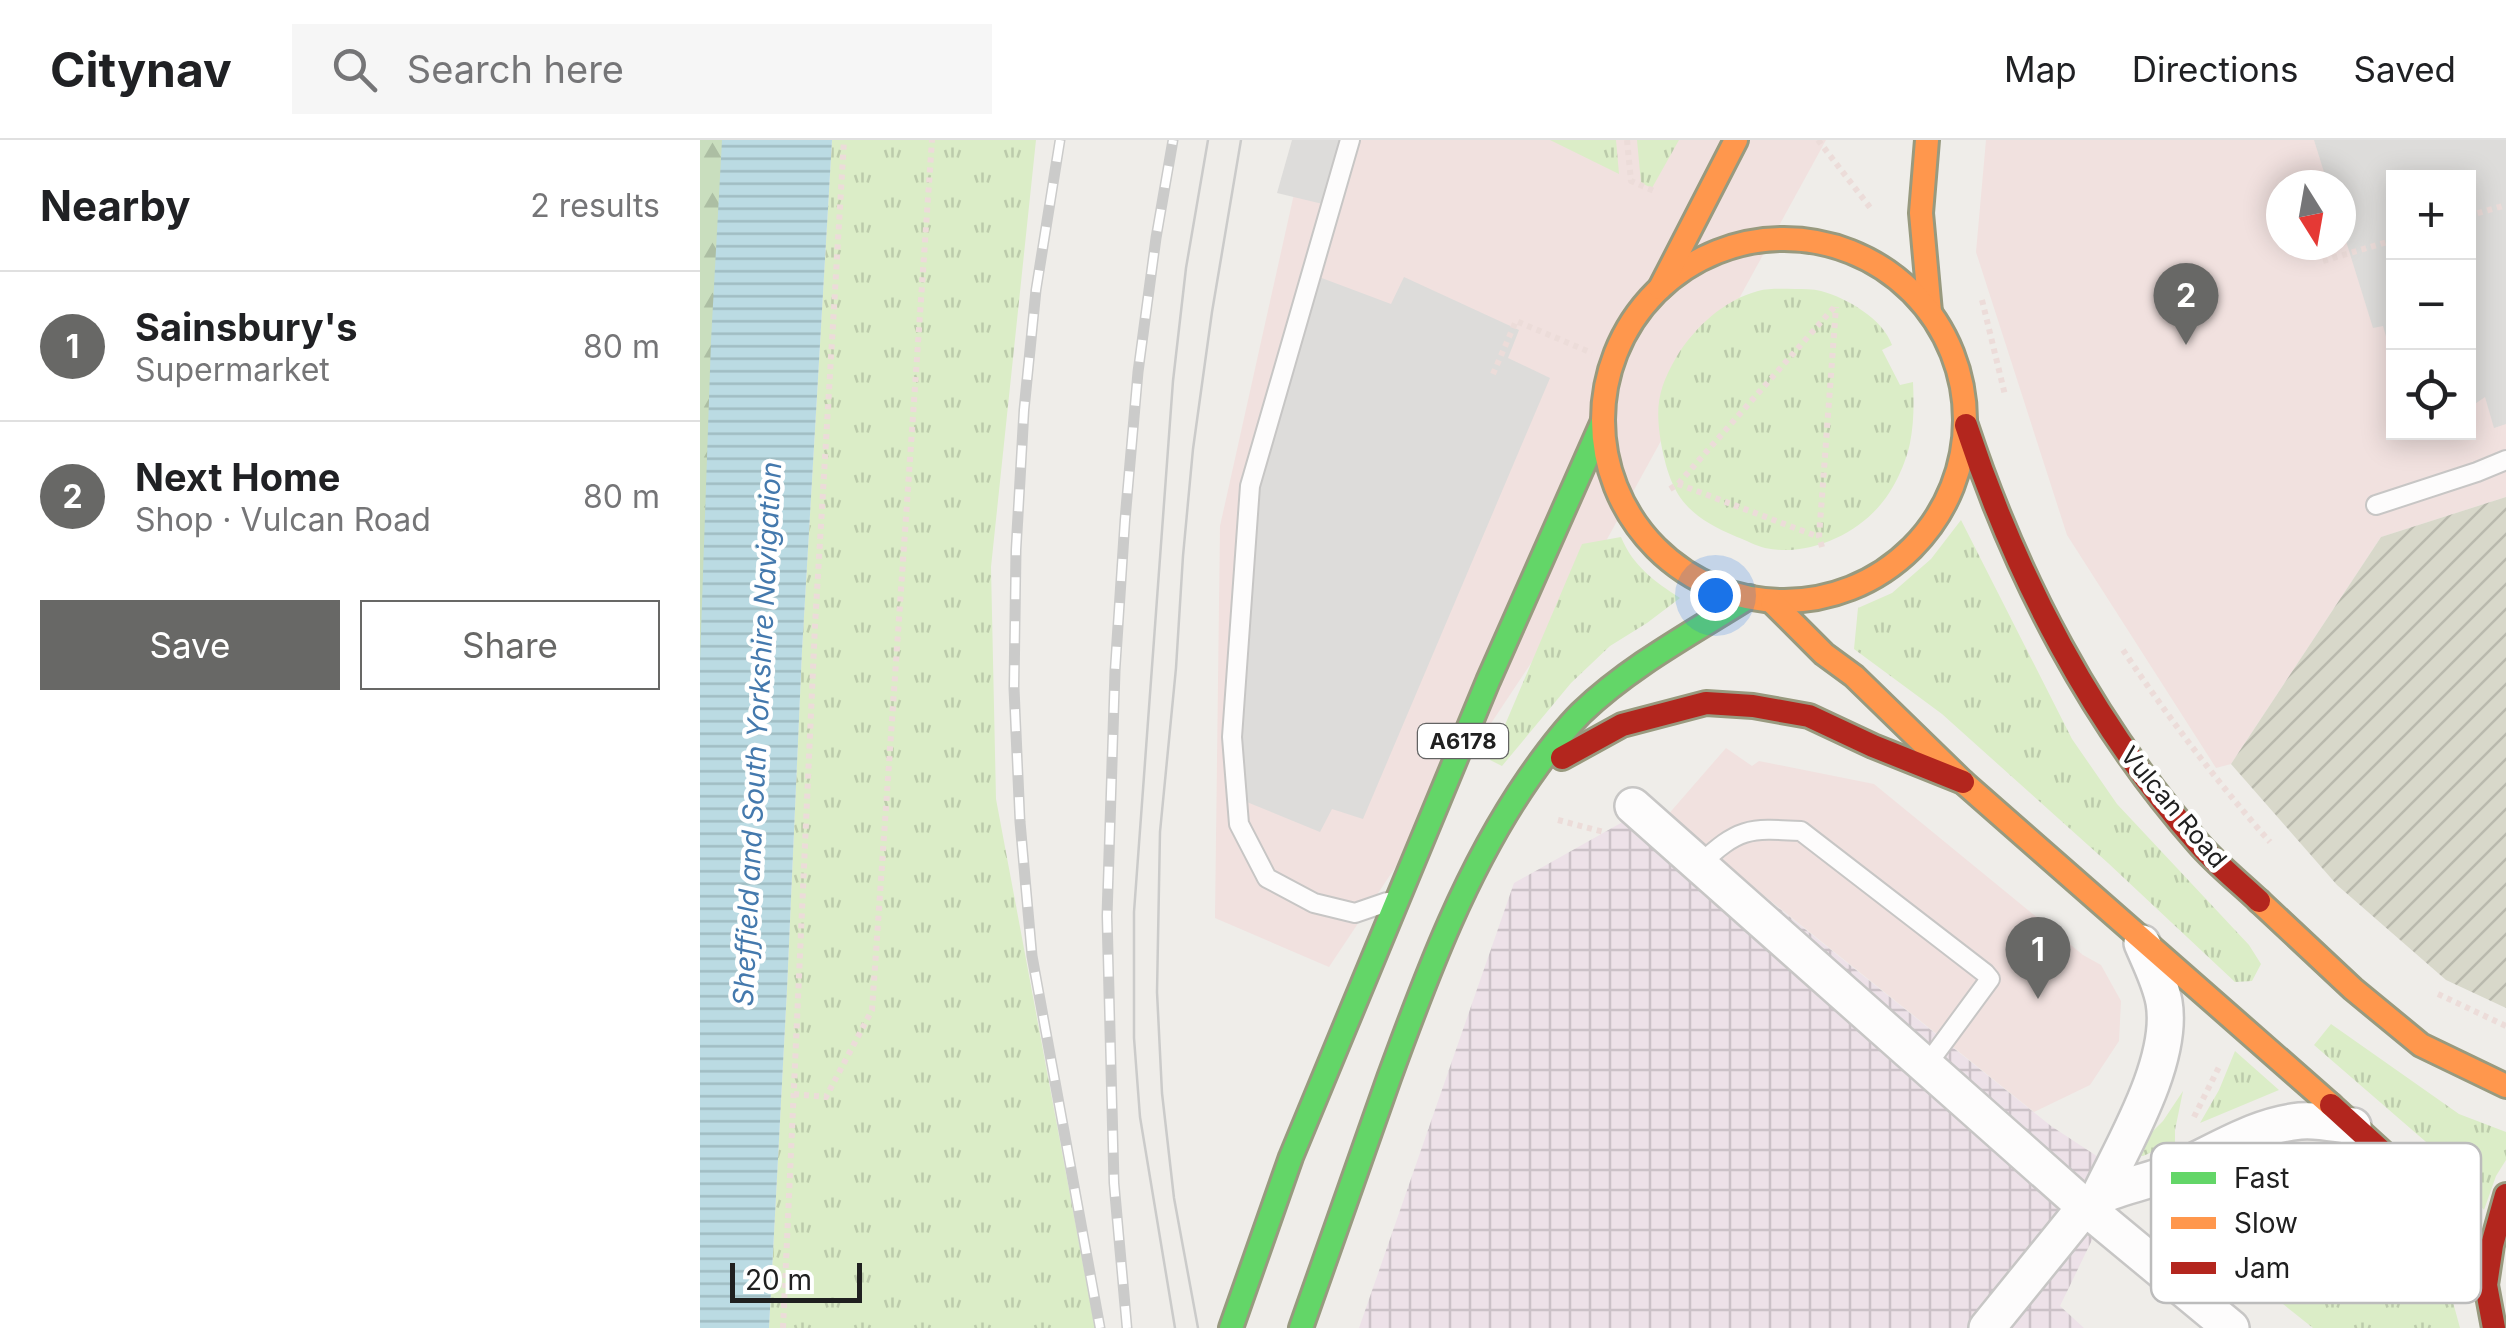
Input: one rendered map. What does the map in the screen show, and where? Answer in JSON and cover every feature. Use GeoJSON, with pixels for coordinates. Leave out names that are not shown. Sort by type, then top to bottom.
{"type":"FeatureCollection","features":[{"type":"Feature","properties":{"kind":"main road","name":"A6178"},"geometry":{"type":"LineString","coordinates":[[1658,291],[1736,140]]}},
{"type":"Feature","properties":{"kind":"main road","name":"A6178"},"geometry":{"type":"LineString","coordinates":[[1927,140],[1921,213],[1930,312]]}},
{"type":"Feature","properties":{"kind":"main road","name":"A6178"},"geometry":{"type":"LineString","coordinates":[[1796,240],[1854,253],[1883,268],[1908,288],[1946,338],[1964,394],[1966,425],[1961,462],[1949,497],[1930,530],[1904,557],[1874,578],[1840,593],[1761,600],[1706,584],[1676,566],[1650,542],[1628,514],[1618,492],[1607,458],[1603,421],[1606,385],[1617,350],[1634,318],[1658,291],[1708,256],[1736,246],[1796,240]]}},
{"type":"Feature","properties":{"kind":"main road","name":"A6178"},"geometry":{"type":"LineString","coordinates":[[1231,1328],[1292,1157],[1488,681],[1603,421]]}},
{"type":"Feature","properties":{"kind":"main road","name":"Vulcan Road"},"geometry":{"type":"LineString","coordinates":[[1966,425],[1985,483],[2034,595],[2091,698],[2141,775],[2201,847],[2352,989],[2421,1045],[2506,1086]]}},
{"type":"Feature","properties":{"kind":"main road","name":"A6178"},"geometry":{"type":"LineString","coordinates":[[1301,1328],[1401,1046],[1466,884],[1507,807],[1578,715],[1616,684],[1761,600]]}},
{"type":"Feature","properties":{"kind":"main road"},"geometry":{"type":"LineString","coordinates":[[1761,600],[1854,676],[1963,782],[2373,1143]]}},
{"type":"Feature","properties":{"kind":"main road"},"geometry":{"type":"LineString","coordinates":[[1527,777],[1622,725],[1706,704],[1753,706],[1809,716],[1963,782]]}},
{"type":"Feature","properties":{"kind":"main road"},"geometry":{"type":"LineString","coordinates":[[2494,1328],[2486,1285],[2506,1195]]}},
{"type":"Feature","properties":{"kind":"main road"},"geometry":{"type":"LineString","coordinates":[[2481,1277],[2486,1285]]}},
{"type":"Feature","properties":{"kind":"street"},"geometry":{"type":"LineString","coordinates":[[1633,806],[1926,1066],[2093,1201],[2151,1254]]}},
{"type":"Feature","properties":{"kind":"street"},"geometry":{"type":"LineString","coordinates":[[1986,1328],[2093,1201],[2153,1080],[2165,1026],[2164,1004],[2140,938]]}},
{"type":"Feature","properties":{"kind":"street"},"geometry":{"type":"LineString","coordinates":[[2232,1143],[2258,1131],[2303,1120],[2354,1126]]}},
{"type":"Feature","properties":{"kind":"street"},"geometry":{"type":"LineString","coordinates":[[2093,1201],[2151,1179]]}},
{"type":"Feature","properties":{"kind":"street"},"geometry":{"type":"LineString","coordinates":[[2204,1303],[2231,1328]]}},
{"type":"Feature","properties":{"kind":"lane"},"geometry":{"type":"LineString","coordinates":[[1350,140],[1250,486],[1232,738],[1239,824],[1267,878],[1314,903],[1355,914],[1400,898]]}},
{"type":"Feature","properties":{"kind":"lane"},"geometry":{"type":"LineString","coordinates":[[2376,505],[2506,460]]}},
{"type":"Feature","properties":{"kind":"lane"},"geometry":{"type":"LineString","coordinates":[[1700,865],[1726,840],[1739,834],[1766,829],[1801,831],[1984,973],[1990,980],[1926,1066]]}},
{"type":"Feature","properties":{"kind":"path"},"geometry":{"type":"LineString","coordinates":[[784,1328],[815,625],[844,140]]}},
{"type":"Feature","properties":{"kind":"path"},"geometry":{"type":"LineString","coordinates":[[794,1094],[826,1098],[872,1010],[932,140]]}},
{"type":"Feature","properties":{"kind":"path"},"geometry":{"type":"LineString","coordinates":[[1627,140],[1631,181],[1670,199]]}},
{"type":"Feature","properties":{"kind":"path"},"geometry":{"type":"LineString","coordinates":[[1818,140],[1874,212]]}},
{"type":"Feature","properties":{"kind":"path"},"geometry":{"type":"LineString","coordinates":[[2476,214],[2506,205]]}},
{"type":"Feature","properties":{"kind":"path"},"geometry":{"type":"LineString","coordinates":[[2323,262],[2386,242]]}},
{"type":"Feature","properties":{"kind":"path"},"geometry":{"type":"LineString","coordinates":[[1979,286],[2009,411]]}},
{"type":"Feature","properties":{"kind":"path"},"geometry":{"type":"LineString","coordinates":[[1819,537],[1674,486],[1836,306],[1819,537],[1822,547]]}},
{"type":"Feature","properties":{"kind":"path"},"geometry":{"type":"LineString","coordinates":[[1493,374],[1516,320],[1592,354]]}},
{"type":"Feature","properties":{"kind":"path"},"geometry":{"type":"LineString","coordinates":[[2122,648],[2166,714],[2278,851]]}},
{"type":"Feature","properties":{"kind":"path"},"geometry":{"type":"LineString","coordinates":[[1507,807],[1609,834],[1633,806]]}},
{"type":"Feature","properties":{"kind":"path"},"geometry":{"type":"LineString","coordinates":[[2431,990],[2506,1026]]}},
{"type":"Feature","properties":{"kind":"shaded area"},"geometry":{"type":"Polygon","coordinates":[[[1292,140],[1350,140],[1331,206],[1277,193],[1292,140]]]}},
{"type":"Feature","properties":{"kind":"shaded area"},"geometry":{"type":"Polygon","coordinates":[[[1306,140],[1826,140],[1577,594],[1329,967],[1215,918],[1220,526],[1306,140]]]}},
{"type":"Feature","properties":{"kind":"shaded area"},"geometry":{"type":"Polygon","coordinates":[[[1986,140],[2506,140],[2506,497],[2381,537],[2231,764],[2216,768],[2067,535],[1976,252],[1986,140]]]}},
{"type":"Feature","properties":{"kind":"shaded area"},"geometry":{"type":"Polygon","coordinates":[[[2314,140],[2506,140],[2506,424],[2494,428],[2485,397],[2476,403],[2476,170],[2386,170],[2386,336],[2383,326],[2373,328],[2352,260],[2356,260],[2356,170],[2323,170],[2314,140]]]}},
{"type":"Feature","properties":{"kind":"shaded area"},"geometry":{"type":"Polygon","coordinates":[[[1311,274],[1391,304],[1404,277],[1519,330],[1508,358],[1550,378],[1363,819],[1332,809],[1320,832],[1237,798],[1250,486],[1311,274]]]}},
{"type":"Feature","properties":{"kind":"shaded area"},"geometry":{"type":"Polygon","coordinates":[[[2506,497],[2506,1008],[2446,980],[2337,885],[2231,764],[2381,537],[2506,497]]]}},
{"type":"Feature","properties":{"kind":"shaded area"},"geometry":{"type":"Polygon","coordinates":[[[1726,748],[1752,766],[1759,761],[1874,784],[2083,955],[2101,965],[2121,1001],[2119,1041],[2090,1085],[2034,1112],[1666,817],[1726,748]]]}},
{"type":"Feature","properties":{"kind":"shaded area"},"geometry":{"type":"Polygon","coordinates":[[[1651,806],[2051,1126],[2124,1174],[2060,1306],[2084,1328],[1359,1328],[1514,883],[1651,806]]]}},
{"type":"Feature","properties":{"kind":"green space"},"geometry":{"type":"Polygon","coordinates":[[[700,140],[725,140],[700,719],[700,140]]]}},
{"type":"Feature","properties":{"kind":"green space"},"geometry":{"type":"Polygon","coordinates":[[[832,140],[1036,140],[991,567],[996,799],[1095,1328],[769,1328],[832,140]]]}},
{"type":"Feature","properties":{"kind":"green space"},"geometry":{"type":"Polygon","coordinates":[[[1550,140],[1616,140],[1619,174],[1550,140]]]}},
{"type":"Feature","properties":{"kind":"green space"},"geometry":{"type":"Polygon","coordinates":[[[1637,140],[1679,140],[1652,188],[1641,183],[1637,140]]]}},
{"type":"Feature","properties":{"kind":"green space"},"geometry":{"type":"Polygon","coordinates":[[[1771,289],[1818,290],[1863,311],[1881,327],[1892,345],[1882,350],[1900,385],[1913,382],[1908,451],[1886,498],[1858,526],[1813,546],[1781,550],[1762,547],[1705,521],[1676,491],[1659,430],[1662,388],[1692,335],[1734,301],[1771,289]]]}},
{"type":"Feature","properties":{"kind":"green space"},"geometry":{"type":"Polygon","coordinates":[[[1961,520],[2072,739],[2117,804],[2249,945],[2261,964],[2252,981],[2235,982],[1942,714],[1854,649],[1858,608],[1892,593],[1931,559],[1961,520]]]}},
{"type":"Feature","properties":{"kind":"green space"},"geometry":{"type":"Polygon","coordinates":[[[1621,537],[1645,572],[1680,598],[1610,646],[1571,683],[1502,766],[1490,760],[1582,544],[1621,537]]]}},
{"type":"Feature","properties":{"kind":"green space"},"geometry":{"type":"Polygon","coordinates":[[[2331,1024],[2459,1114],[2506,1132],[2506,1160],[2484,1210],[2481,1143],[2427,1143],[2314,1045],[2331,1024]]]}},
{"type":"Feature","properties":{"kind":"green space"},"geometry":{"type":"Polygon","coordinates":[[[2235,1051],[2279,1090],[2200,1123],[2219,1090],[2235,1051]]]}},
{"type":"Feature","properties":{"kind":"green space"},"geometry":{"type":"Polygon","coordinates":[[[2183,1091],[2175,1142],[2151,1143],[2151,1152],[2139,1156],[2138,1146],[2163,1121],[2183,1091]]]}},
{"type":"Feature","properties":{"kind":"green space"},"geometry":{"type":"Polygon","coordinates":[[[2282,1303],[2453,1303],[2460,1328],[2313,1328],[2282,1303]]]}},
{"type":"Feature","properties":{"kind":"water","name":"Sheffield and South Yorkshire Navigation"},"geometry":{"type":"Polygon","coordinates":[[[722,140],[832,140],[769,1328],[700,1328],[700,661],[722,140]]]}},
{"type":"Feature","properties":{"kind":"tram line"},"geometry":{"type":"LineString","coordinates":[[1175,1328],[1140,1117],[1134,1038],[1134,912],[1173,381],[1186,268],[1208,140]]}},
{"type":"Feature","properties":{"kind":"tram line"},"geometry":{"type":"LineString","coordinates":[[1198,1328],[1174,1198],[1162,1093],[1157,992],[1160,832],[1193,449],[1241,140]]}},
{"type":"Feature","properties":{"kind":"railway"},"geometry":{"type":"LineString","coordinates":[[1060,140],[1036,290],[1024,410],[1014,688],[1032,956],[1100,1328]]}},
{"type":"Feature","properties":{"kind":"railway"},"geometry":{"type":"LineString","coordinates":[[1127,1328],[1114,1183],[1107,916],[1115,671],[1138,372],[1173,140]]}},
{"type":"Feature","properties":{"kind":"traffic: fast"},"geometry":{"type":"LineString","coordinates":[[1231,1328],[1291,1157],[1488,681],[1603,421]]}},
{"type":"Feature","properties":{"kind":"traffic: fast"},"geometry":{"type":"LineString","coordinates":[[1301,1328],[1433,961],[1467,885],[1506,813],[1554,744],[1600,696],[1662,651],[1749,597]]}},
{"type":"Feature","properties":{"kind":"traffic: slow"},"geometry":{"type":"LineString","coordinates":[[1660,288],[1736,140]]}},
{"type":"Feature","properties":{"kind":"traffic: slow"},"geometry":{"type":"LineString","coordinates":[[1927,140],[1921,213],[1930,312]]}},
{"type":"Feature","properties":{"kind":"traffic: slow"},"geometry":{"type":"LineString","coordinates":[[1784,239],[1819,243],[1853,253],[1912,292],[1951,351],[1961,385],[1965,420],[1961,455],[1951,489],[1912,548],[1853,587],[1819,597],[1784,601],[1749,597],[1715,587],[1656,548],[1617,489],[1607,455],[1603,420],[1607,385],[1617,351],[1656,292],[1715,253],[1749,243],[1784,239]]}},
{"type":"Feature","properties":{"kind":"traffic: slow"},"geometry":{"type":"LineString","coordinates":[[1772,602],[1963,782],[2331,1105]]}},
{"type":"Feature","properties":{"kind":"traffic: slow"},"geometry":{"type":"LineString","coordinates":[[2259,901],[2353,989],[2421,1045],[2506,1086]]}},
{"type":"Feature","properties":{"kind":"traffic: jam"},"geometry":{"type":"LineString","coordinates":[[1966,425],[2008,538],[2091,698],[2160,797],[2205,851],[2259,901]]}},
{"type":"Feature","properties":{"kind":"traffic: jam"},"geometry":{"type":"LineString","coordinates":[[1562,758],[1622,725],[1706,703],[1809,716],[1963,782]]}},
{"type":"Feature","properties":{"kind":"traffic: jam"},"geometry":{"type":"LineString","coordinates":[[2331,1105],[2373,1143]]}},
{"type":"Feature","properties":{"kind":"traffic: jam"},"geometry":{"type":"LineString","coordinates":[[2494,1328],[2486,1285],[2506,1195]]}},
{"type":"Feature","properties":{"kind":"traffic: jam"},"geometry":{"type":"LineString","coordinates":[[2481,1277],[2486,1285]]}},
{"type":"Feature","properties":{"kind":"place","name":"Next Home"},"geometry":{"type":"Point","coordinates":[2186,345]}},
{"type":"Feature","properties":{"kind":"place","name":"Sainsbury's"},"geometry":{"type":"Point","coordinates":[2038,999]}}]}
